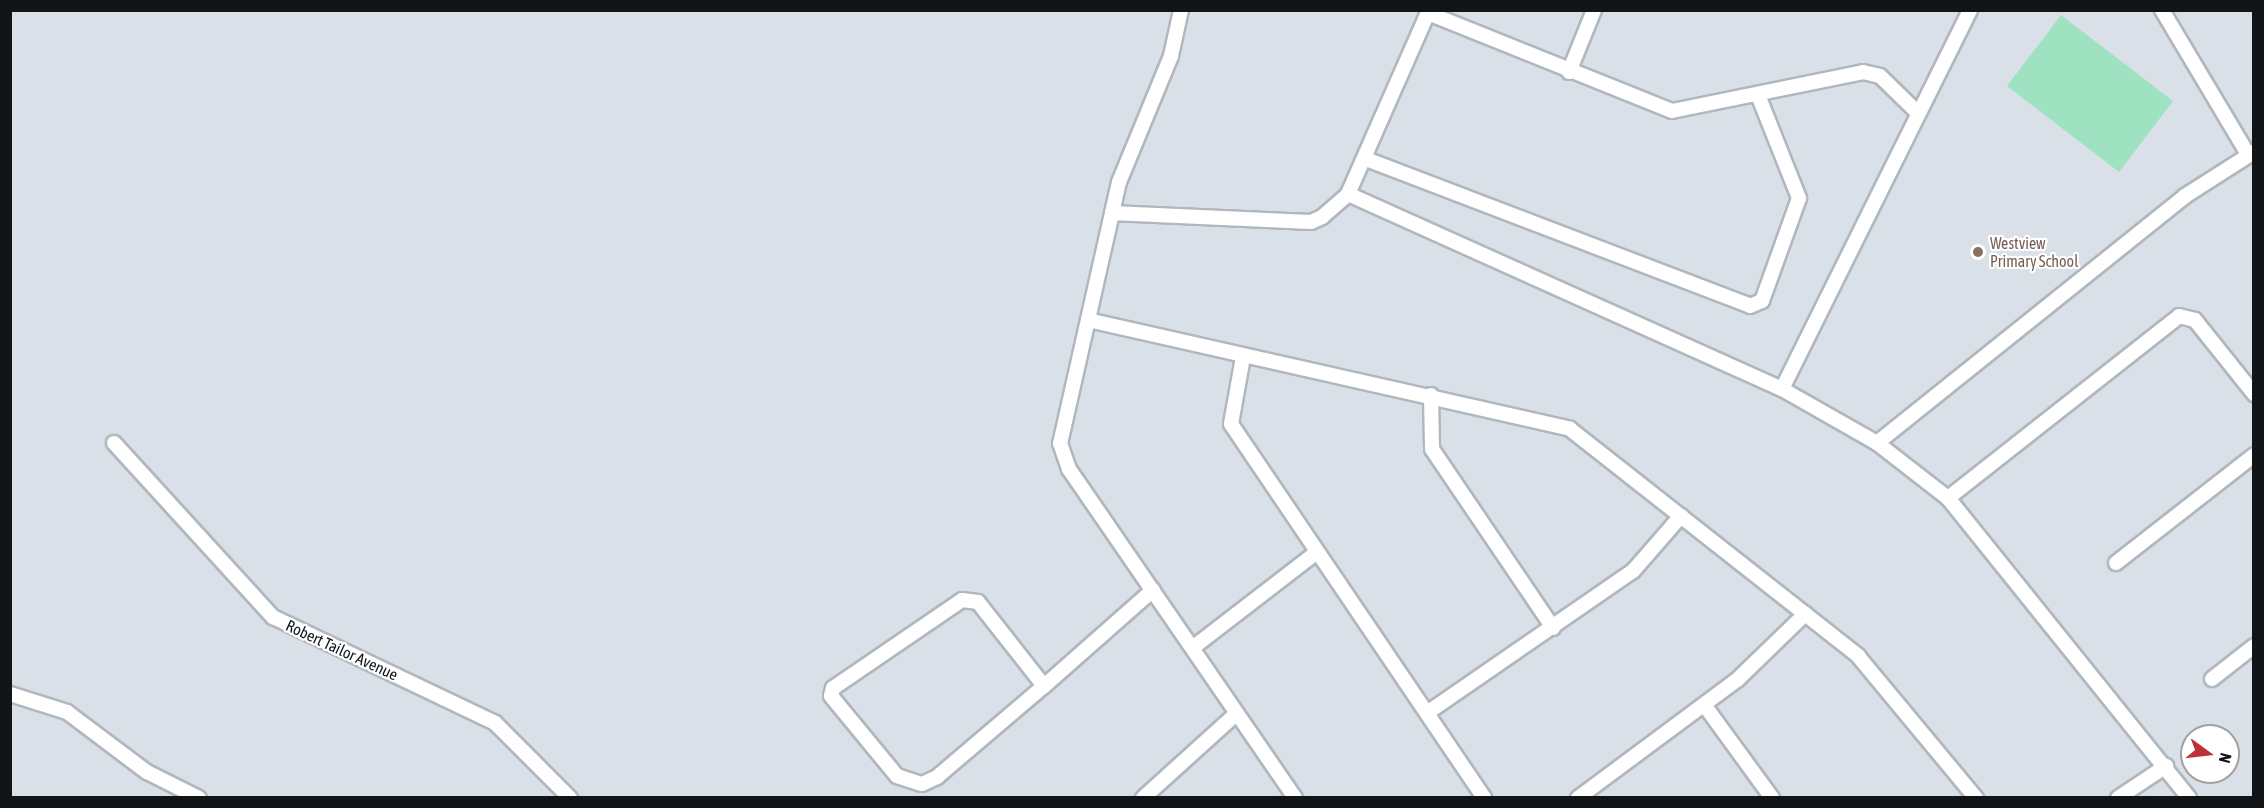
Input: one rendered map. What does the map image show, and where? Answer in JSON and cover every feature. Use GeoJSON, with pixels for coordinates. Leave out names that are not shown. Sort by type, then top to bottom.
{"type":"FeatureCollection","features":[{"type":"Feature","properties":{"kind":"street"},"geometry":{"type":"LineString","coordinates":[[1181,10],[1171,57],[1131,147],[1112,213],[1060,443],[1069,470],[1195,646],[1236,714],[1295,798]]}},
{"type":"Feature","properties":{"kind":"street"},"geometry":{"type":"LineString","coordinates":[[1569,72],[1594,10]]}},
{"type":"Feature","properties":{"kind":"street"},"geometry":{"type":"LineString","coordinates":[[1782,390],[1970,10]]}},
{"type":"Feature","properties":{"kind":"street"},"geometry":{"type":"LineString","coordinates":[[1877,443],[2185,196],[2251,153],[2162,10]]}},
{"type":"Feature","properties":{"kind":"street"},"geometry":{"type":"LineString","coordinates":[[1112,213],[1311,222],[1348,194],[1366,159],[1428,12],[1569,72],[1672,111],[1872,72],[1918,113]]}},
{"type":"Feature","properties":{"kind":"street"},"geometry":{"type":"LineString","coordinates":[[1366,159],[1750,306],[1762,301],[1799,198],[1758,95]]}},
{"type":"Feature","properties":{"kind":"street"},"geometry":{"type":"LineString","coordinates":[[1348,194],[1782,390],[1877,443],[1948,498],[2166,766],[2189,798]]}},
{"type":"Feature","properties":{"kind":"street"},"geometry":{"type":"LineString","coordinates":[[1948,498],[2179,316],[2195,320],[2253,394]]}},
{"type":"Feature","properties":{"kind":"street"},"geometry":{"type":"LineString","coordinates":[[1088,320],[1243,357],[1431,395],[1570,429],[1877,673],[1976,798]]}},
{"type":"Feature","properties":{"kind":"street"},"geometry":{"type":"LineString","coordinates":[[1243,357],[1231,424],[1484,798]]}},
{"type":"Feature","properties":{"kind":"street"},"geometry":{"type":"LineString","coordinates":[[1431,395],[1432,449],[1553,628]]}},
{"type":"Feature","properties":{"kind":"street","name":"Robert Tailor Avenue"},"geometry":{"type":"LineString","coordinates":[[114,443],[273,617],[495,723],[570,798]]}},
{"type":"Feature","properties":{"kind":"street"},"geometry":{"type":"LineString","coordinates":[[2116,563],[2253,455]]}},
{"type":"Feature","properties":{"kind":"street"},"geometry":{"type":"LineString","coordinates":[[1427,713],[1553,628],[1640,565],[1681,516]]}},
{"type":"Feature","properties":{"kind":"street"},"geometry":{"type":"LineString","coordinates":[[1195,646],[1317,552]]}},
{"type":"Feature","properties":{"kind":"street"},"geometry":{"type":"LineString","coordinates":[[1044,686],[978,602],[962,600],[833,688],[831,696],[897,776],[922,784],[937,777],[1044,686],[1153,590]]}},
{"type":"Feature","properties":{"kind":"street"},"geometry":{"type":"LineString","coordinates":[[1578,798],[1705,706],[1805,614]]}},
{"type":"Feature","properties":{"kind":"street"},"geometry":{"type":"LineString","coordinates":[[2212,679],[2253,646]]}},
{"type":"Feature","properties":{"kind":"street"},"geometry":{"type":"LineString","coordinates":[[10,693],[67,712],[147,772],[199,798]]}},
{"type":"Feature","properties":{"kind":"street"},"geometry":{"type":"LineString","coordinates":[[1705,706],[1772,798]]}},
{"type":"Feature","properties":{"kind":"street"},"geometry":{"type":"LineString","coordinates":[[1143,798],[1236,714]]}},
{"type":"Feature","properties":{"kind":"street"},"geometry":{"type":"LineString","coordinates":[[2118,798],[2166,766]]}},
{"type":"Feature","properties":{"kind":"green space"},"geometry":{"type":"Polygon","coordinates":[[[2061,15],[2173,101],[2119,172],[2007,86],[2061,15]]]}},
{"type":"Feature","properties":{"kind":"place","name":"Westview Primary School"},"geometry":{"type":"Point","coordinates":[1978,252]}}]}
